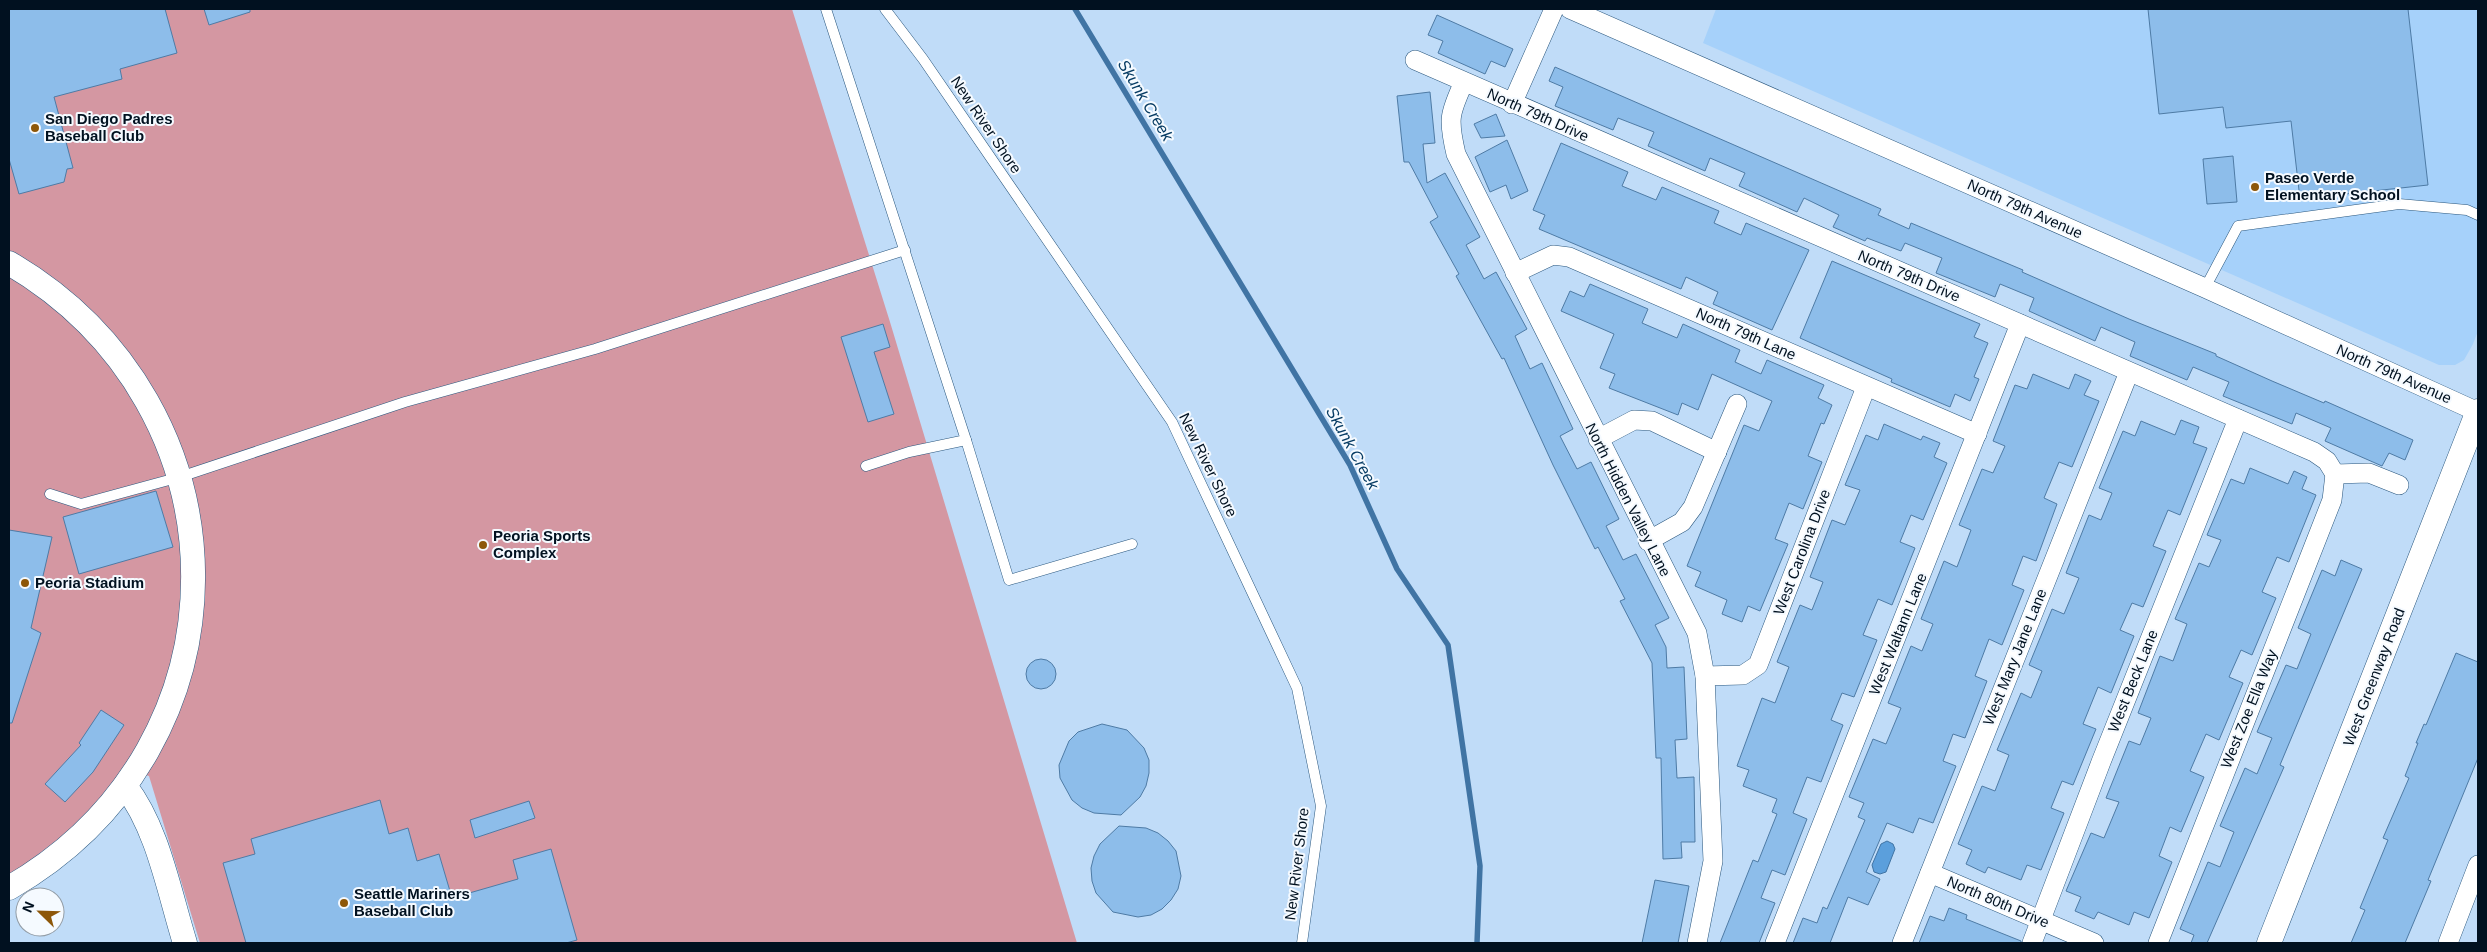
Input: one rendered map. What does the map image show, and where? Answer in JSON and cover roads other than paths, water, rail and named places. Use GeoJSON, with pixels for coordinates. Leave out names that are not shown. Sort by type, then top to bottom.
{"type":"FeatureCollection","features":[{"type":"Feature","properties":{"kind":"street"},"geometry":{"type":"LineString","coordinates":[[1512,104],[1554,9]]}},
{"type":"Feature","properties":{"kind":"street","name":"North 79th Avenue"},"geometry":{"type":"LineString","coordinates":[[1570,9],[2205,288],[2478,412]]}},
{"type":"Feature","properties":{"kind":"street","name":"North 79th Drive"},"geometry":{"type":"LineString","coordinates":[[1415,60],[1512,104],[2314,452],[2327,461],[2335,474]]}},
{"type":"Feature","properties":{"kind":"street","name":"North Hidden Valley Lane"},"geometry":{"type":"LineString","coordinates":[[1464,82],[1455,101],[1449,125],[1456,154],[1648,541],[1697,633],[1705,676],[1713,861],[1697,943]]}},
{"type":"Feature","properties":{"kind":"street","name":"North 79th Lane"},"geometry":{"type":"LineString","coordinates":[[1515,273],[1553,255],[1568,257],[1977,434]]}},
{"type":"Feature","properties":{"kind":"street"},"geometry":{"type":"LineString","coordinates":[[9,263],[65,301],[94,328],[119,358],[153,411],[180,478],[188,515],[192,556],[190,626],[181,669],[167,709],[148,749],[125,786],[95,819],[65,848],[36,871],[9,888]]}},
{"type":"Feature","properties":{"kind":"street","name":"West Waltann Lane"},"geometry":{"type":"LineString","coordinates":[[1775,943],[2020,324]]}},
{"type":"Feature","properties":{"kind":"street","name":"West Mary Jane Lane"},"geometry":{"type":"LineString","coordinates":[[1902,943],[2129,372]]}},
{"type":"Feature","properties":{"kind":"street","name":"West Carolina Drive"},"geometry":{"type":"LineString","coordinates":[[1705,676],[1743,675],[1758,665],[1866,387]]}},
{"type":"Feature","properties":{"kind":"street"},"geometry":{"type":"LineString","coordinates":[[1648,541],[1682,522],[1693,507],[1737,404]]}},
{"type":"Feature","properties":{"kind":"street","name":"West Greenway Road"},"geometry":{"type":"LineString","coordinates":[[2269,943],[2478,412]]}},
{"type":"Feature","properties":{"kind":"street","name":"West Beck Lane"},"geometry":{"type":"LineString","coordinates":[[2032,943],[2101,762],[2238,419]]}},
{"type":"Feature","properties":{"kind":"street"},"geometry":{"type":"LineString","coordinates":[[1598,438],[1634,420],[1652,420],[1717,452]]}},
{"type":"Feature","properties":{"kind":"street"},"geometry":{"type":"LineString","coordinates":[[2335,474],[2370,473],[2399,485]]}},
{"type":"Feature","properties":{"kind":"street","name":"West Zoe Ella Way"},"geometry":{"type":"LineString","coordinates":[[2158,943],[2332,500],[2335,474]]}},
{"type":"Feature","properties":{"kind":"street"},"geometry":{"type":"LineString","coordinates":[[125,786],[147,820],[185,943]]}},
{"type":"Feature","properties":{"kind":"street"},"geometry":{"type":"LineString","coordinates":[[2448,943],[2478,865]]}},
{"type":"Feature","properties":{"kind":"street","name":"North 80th Drive"},"geometry":{"type":"LineString","coordinates":[[1930,873],[2094,943]]}},
{"type":"Feature","properties":{"kind":"lane"},"geometry":{"type":"LineString","coordinates":[[826,9],[966,440],[1009,580],[1132,544]]}},
{"type":"Feature","properties":{"kind":"lane","name":"New River Shore"},"geometry":{"type":"LineString","coordinates":[[884,9],[923,59],[1172,422],[1297,688],[1321,806],[1302,943]]}},
{"type":"Feature","properties":{"kind":"lane"},"geometry":{"type":"LineString","coordinates":[[2205,288],[2238,226],[2399,204],[2467,210],[2478,215]]}},
{"type":"Feature","properties":{"kind":"lane"},"geometry":{"type":"LineString","coordinates":[[50,494],[81,504],[180,478],[405,402],[595,349],[905,250]]}},
{"type":"Feature","properties":{"kind":"lane"},"geometry":{"type":"LineString","coordinates":[[866,466],[909,452],[966,440]]}},
{"type":"Feature","properties":{"kind":"waterway","name":"Skunk Creek"},"geometry":{"type":"LineString","coordinates":[[1075,9],[1350,465],[1397,569],[1448,645],[1480,866],[1477,943]]}},
{"type":"Feature","properties":{"kind":"place","name":"San Diego Padres Baseball Club"},"geometry":{"type":"Point","coordinates":[35,128]}},
{"type":"Feature","properties":{"kind":"place","name":"Paseo Verde Elementary School"},"geometry":{"type":"Point","coordinates":[2255,187]}},
{"type":"Feature","properties":{"kind":"place","name":"Peoria Sports Complex"},"geometry":{"type":"Point","coordinates":[483,545]}},
{"type":"Feature","properties":{"kind":"place","name":"Peoria Stadium"},"geometry":{"type":"Point","coordinates":[25,583]}},
{"type":"Feature","properties":{"kind":"place","name":"Seattle Mariners Baseball Club"},"geometry":{"type":"Point","coordinates":[344,903]}}]}
